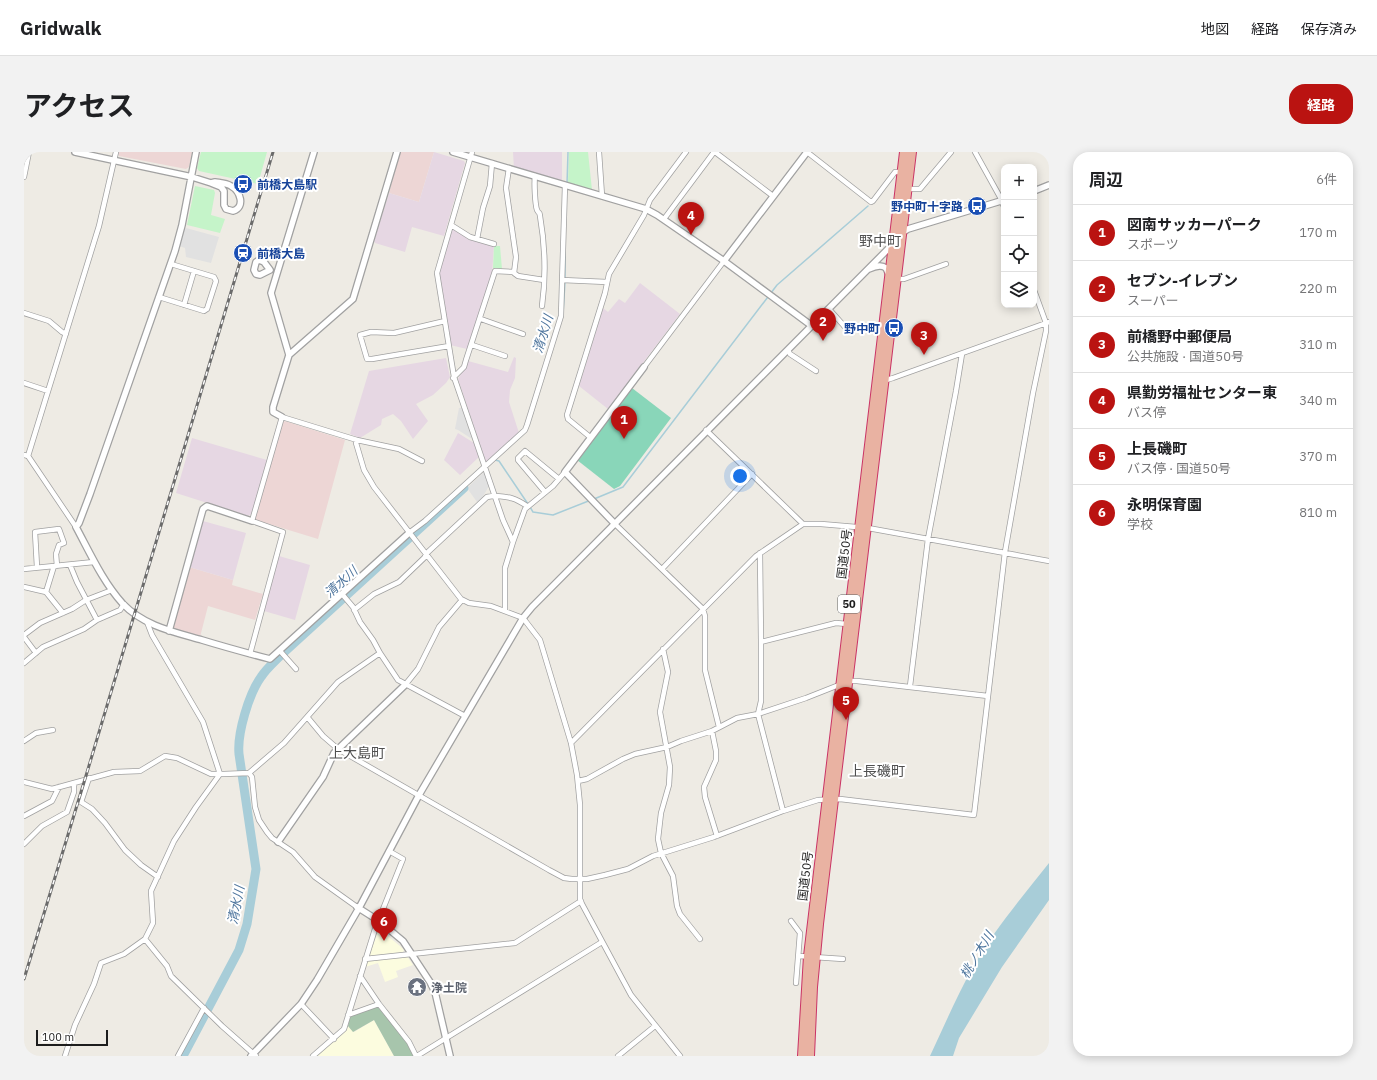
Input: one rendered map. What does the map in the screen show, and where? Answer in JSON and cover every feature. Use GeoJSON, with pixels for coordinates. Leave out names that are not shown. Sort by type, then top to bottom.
{"type":"FeatureCollection","features":[{"type":"Feature","properties":{"kind":"highway","name":"国道50号"},"geometry":{"type":"LineString","coordinates":[[830,799],[849,681],[864,528],[893,278],[894,243],[904,152]]}},
{"type":"Feature","properties":{"kind":"highway","name":"国道50号"},"geometry":{"type":"LineString","coordinates":[[893,278],[903,232],[912,152]]}},
{"type":"Feature","properties":{"kind":"highway","name":"国道50号"},"geometry":{"type":"LineString","coordinates":[[802,1056],[811,956],[830,799],[840,683],[847,624],[864,528]]}},
{"type":"Feature","properties":{"kind":"highway","name":"国道50号"},"geometry":{"type":"LineString","coordinates":[[810,1056],[811,956]]}},
{"type":"Feature","properties":{"kind":"street"},"geometry":{"type":"LineString","coordinates":[[24,177],[29,152]]}},
{"type":"Feature","properties":{"kind":"street"},"geometry":{"type":"LineString","coordinates":[[75,152],[211,182],[227,184],[237,191],[240,196],[241,201],[238,209],[233,211],[226,209],[224,205],[224,191],[221,187],[211,182]]}},
{"type":"Feature","properties":{"kind":"street"},"geometry":{"type":"LineString","coordinates":[[116,152],[103,214],[66,334],[26,455],[76,527],[94,562],[112,590],[132,612],[147,622],[169,631],[270,659],[282,653],[525,430],[561,316],[565,185]]}},
{"type":"Feature","properties":{"kind":"street"},"geometry":{"type":"LineString","coordinates":[[76,527],[90,494],[170,264],[182,225],[196,152]]}},
{"type":"Feature","properties":{"kind":"street"},"geometry":{"type":"LineString","coordinates":[[289,355],[271,293],[276,272],[287,244],[314,152]]}},
{"type":"Feature","properties":{"kind":"street"},"geometry":{"type":"LineString","coordinates":[[397,152],[353,299],[289,355],[273,407],[273,412],[282,417],[357,440],[399,449],[422,461]]}},
{"type":"Feature","properties":{"kind":"street"},"geometry":{"type":"LineString","coordinates":[[453,152],[471,154],[492,163],[646,209],[664,219],[812,326]]}},
{"type":"Feature","properties":{"kind":"street"},"geometry":{"type":"LineString","coordinates":[[599,152],[602,196]]}},
{"type":"Feature","properties":{"kind":"street"},"geometry":{"type":"LineString","coordinates":[[590,437],[568,419],[567,415],[606,291],[609,274],[644,215],[650,200],[686,152]]}},
{"type":"Feature","properties":{"kind":"street"},"geometry":{"type":"LineString","coordinates":[[664,219],[715,152],[773,196]]}},
{"type":"Feature","properties":{"kind":"street"},"geometry":{"type":"LineString","coordinates":[[505,610],[505,568],[527,506],[553,486],[565,472],[807,152],[871,202],[894,172],[902,172]]}},
{"type":"Feature","properties":{"kind":"street"},"geometry":{"type":"LineString","coordinates":[[908,189],[920,189],[951,152]]}},
{"type":"Feature","properties":{"kind":"street"},"geometry":{"type":"LineString","coordinates":[[975,152],[1002,200]]}},
{"type":"Feature","properties":{"kind":"street"},"geometry":{"type":"LineString","coordinates":[[471,154],[437,270],[453,378],[495,497],[513,542]]}},
{"type":"Feature","properties":{"kind":"street"},"geometry":{"type":"LineString","coordinates":[[477,239],[483,208],[490,186],[492,163]]}},
{"type":"Feature","properties":{"kind":"street"},"geometry":{"type":"LineString","coordinates":[[509,168],[506,188],[516,257],[514,272]]}},
{"type":"Feature","properties":{"kind":"street"},"geometry":{"type":"LineString","coordinates":[[535,176],[534,181],[537,206],[540,214],[544,244],[542,306]]}},
{"type":"Feature","properties":{"kind":"street"},"geometry":{"type":"LineString","coordinates":[[1037,190],[1049,185]]}},
{"type":"Feature","properties":{"kind":"street"},"geometry":{"type":"LineString","coordinates":[[145,939],[167,966],[171,976],[254,1055],[301,1004],[317,980],[465,716],[523,618],[532,607],[614,523],[829,309],[903,232],[908,229],[1001,202]]}},
{"type":"Feature","properties":{"kind":"street"},"geometry":{"type":"LineString","coordinates":[[451,225],[477,239],[494,244]]}},
{"type":"Feature","properties":{"kind":"street"},"geometry":{"type":"LineString","coordinates":[[159,296],[205,311],[210,302],[216,279],[213,276],[170,264]]}},
{"type":"Feature","properties":{"kind":"street"},"geometry":{"type":"LineString","coordinates":[[868,269],[883,266],[893,278],[904,279],[946,264]]}},
{"type":"Feature","properties":{"kind":"street"},"geometry":{"type":"LineString","coordinates":[[270,270],[276,272]]}},
{"type":"Feature","properties":{"kind":"street"},"geometry":{"type":"LineString","coordinates":[[184,305],[194,271]]}},
{"type":"Feature","properties":{"kind":"street"},"geometry":{"type":"LineString","coordinates":[[453,378],[464,366],[495,271],[514,272],[518,276],[544,280]]}},
{"type":"Feature","properties":{"kind":"street"},"geometry":{"type":"LineString","coordinates":[[562,280],[607,282]]}},
{"type":"Feature","properties":{"kind":"street"},"geometry":{"type":"LineString","coordinates":[[308,718],[323,736],[338,749],[559,875],[572,879],[605,875],[628,869],[661,853],[717,836],[783,811],[830,799],[974,815],[1005,552],[1047,322],[1037,297]]}},
{"type":"Feature","properties":{"kind":"street"},"geometry":{"type":"LineString","coordinates":[[829,309],[845,327]]}},
{"type":"Feature","properties":{"kind":"street"},"geometry":{"type":"LineString","coordinates":[[24,313],[49,321],[66,334]]}},
{"type":"Feature","properties":{"kind":"street"},"geometry":{"type":"LineString","coordinates":[[480,319],[523,334]]}},
{"type":"Feature","properties":{"kind":"street"},"geometry":{"type":"LineString","coordinates":[[445,321],[394,333],[371,332],[360,336],[367,359],[449,346]]}},
{"type":"Feature","properties":{"kind":"street"},"geometry":{"type":"LineString","coordinates":[[881,381],[962,354],[1047,322]]}},
{"type":"Feature","properties":{"kind":"street"},"geometry":{"type":"LineString","coordinates":[[472,345],[505,356]]}},
{"type":"Feature","properties":{"kind":"street"},"geometry":{"type":"LineString","coordinates":[[788,350],[790,354],[816,371]]}},
{"type":"Feature","properties":{"kind":"street"},"geometry":{"type":"LineString","coordinates":[[910,686],[928,539],[962,354]]}},
{"type":"Feature","properties":{"kind":"street"},"geometry":{"type":"LineString","coordinates":[[24,383],[48,390]]}},
{"type":"Feature","properties":{"kind":"street"},"geometry":{"type":"LineString","coordinates":[[252,521],[282,417]]}},
{"type":"Feature","properties":{"kind":"street"},"geometry":{"type":"LineString","coordinates":[[707,430],[803,524]]}},
{"type":"Feature","properties":{"kind":"street"},"geometry":{"type":"LineString","coordinates":[[357,440],[356,443],[362,463],[371,483],[462,600],[469,603],[505,610],[523,618],[540,640],[570,742],[578,781],[580,805],[581,901],[630,995],[680,1056]]}},
{"type":"Feature","properties":{"kind":"street"},"geometry":{"type":"LineString","coordinates":[[545,492],[518,460],[518,458],[525,451],[559,479]]}},
{"type":"Feature","properties":{"kind":"street"},"geometry":{"type":"LineString","coordinates":[[565,472],[614,523],[703,609],[705,616],[705,670],[719,727]]}},
{"type":"Feature","properties":{"kind":"street"},"geometry":{"type":"LineString","coordinates":[[662,569],[752,474]]}},
{"type":"Feature","properties":{"kind":"street"},"geometry":{"type":"LineString","coordinates":[[354,610],[374,594],[399,582],[483,499],[490,496],[505,496],[513,498],[527,506]]}},
{"type":"Feature","properties":{"kind":"street"},"geometry":{"type":"LineString","coordinates":[[169,631],[203,509],[207,506],[283,532],[250,654]]}},
{"type":"Feature","properties":{"kind":"street"},"geometry":{"type":"LineString","coordinates":[[570,742],[760,553],[803,524],[864,528],[1049,561]]}},
{"type":"Feature","properties":{"kind":"street"},"geometry":{"type":"LineString","coordinates":[[37,567],[35,532],[60,529],[64,543],[59,545],[56,554],[55,566],[46,592]]}},
{"type":"Feature","properties":{"kind":"street"},"geometry":{"type":"LineString","coordinates":[[760,553],[761,701],[758,714],[783,811]]}},
{"type":"Feature","properties":{"kind":"street"},"geometry":{"type":"LineString","coordinates":[[24,569],[94,562]]}},
{"type":"Feature","properties":{"kind":"street"},"geometry":{"type":"LineString","coordinates":[[70,565],[77,582],[97,620]]}},
{"type":"Feature","properties":{"kind":"street"},"geometry":{"type":"LineString","coordinates":[[24,587],[46,592],[63,613]]}},
{"type":"Feature","properties":{"kind":"street"},"geometry":{"type":"LineString","coordinates":[[36,653],[24,636],[40,623],[72,609],[86,600],[112,590]]}},
{"type":"Feature","properties":{"kind":"street"},"geometry":{"type":"LineString","coordinates":[[344,596],[398,680],[465,716]]}},
{"type":"Feature","properties":{"kind":"street"},"geometry":{"type":"LineString","coordinates":[[278,842],[323,777],[331,757],[405,685],[418,669],[439,627],[462,600]]}},
{"type":"Feature","properties":{"kind":"street"},"geometry":{"type":"LineString","coordinates":[[24,663],[44,647],[84,629],[97,620],[120,610],[124,604]]}},
{"type":"Feature","properties":{"kind":"street"},"geometry":{"type":"LineString","coordinates":[[147,622],[152,635],[203,722],[220,774]]}},
{"type":"Feature","properties":{"kind":"street"},"geometry":{"type":"LineString","coordinates":[[761,642],[836,623],[847,624]]}},
{"type":"Feature","properties":{"kind":"street"},"geometry":{"type":"LineString","coordinates":[[663,649],[668,672],[660,712],[670,767],[669,785],[662,813],[658,839],[661,853],[673,876],[677,906],[680,914],[700,939]]}},
{"type":"Feature","properties":{"kind":"street"},"geometry":{"type":"LineString","coordinates":[[282,653],[296,669]]}},
{"type":"Feature","properties":{"kind":"street"},"geometry":{"type":"LineString","coordinates":[[24,782],[52,789],[114,772],[140,771],[165,756],[177,758],[211,774],[250,773],[308,718],[341,679],[380,653]]}},
{"type":"Feature","properties":{"kind":"street"},"geometry":{"type":"LineString","coordinates":[[578,781],[587,779],[635,754],[667,747],[712,731],[737,718],[758,714],[806,698],[840,683],[849,681],[910,686],[988,696]]}},
{"type":"Feature","properties":{"kind":"street"},"geometry":{"type":"LineString","coordinates":[[24,741],[36,733],[53,730]]}},
{"type":"Feature","properties":{"kind":"street"},"geometry":{"type":"LineString","coordinates":[[712,731],[716,750],[716,760],[704,787],[704,797],[717,836]]}},
{"type":"Feature","properties":{"kind":"street"},"geometry":{"type":"LineString","coordinates":[[250,773],[252,776],[254,801],[258,816],[267,832],[278,842],[293,852],[315,877],[379,921],[403,942],[412,954],[436,992],[450,1056]]}},
{"type":"Feature","properties":{"kind":"street"},"geometry":{"type":"LineString","coordinates":[[65,1056],[75,1025],[94,984],[100,963],[124,954],[145,939],[153,923],[151,891],[174,841],[196,806],[220,774]]}},
{"type":"Feature","properties":{"kind":"street"},"geometry":{"type":"LineString","coordinates":[[89,778],[81,802],[92,809],[105,823],[125,850],[141,865],[158,877]]}},
{"type":"Feature","properties":{"kind":"street"},"geometry":{"type":"LineString","coordinates":[[24,844],[42,826],[68,812],[74,792],[74,783]]}},
{"type":"Feature","properties":{"kind":"street"},"geometry":{"type":"LineString","coordinates":[[24,816],[52,801],[59,787]]}},
{"type":"Feature","properties":{"kind":"street"},"geometry":{"type":"LineString","coordinates":[[313,1056],[344,1029],[365,959],[403,859],[390,851]]}},
{"type":"Feature","properties":{"kind":"street"},"geometry":{"type":"LineString","coordinates":[[365,959],[515,943],[581,901]]}},
{"type":"Feature","properties":{"kind":"street"},"geometry":{"type":"LineString","coordinates":[[791,921],[800,933],[796,983]]}},
{"type":"Feature","properties":{"kind":"street"},"geometry":{"type":"LineString","coordinates":[[360,976],[417,1056],[602,942]]}},
{"type":"Feature","properties":{"kind":"street"},"geometry":{"type":"LineString","coordinates":[[799,956],[843,959]]}},
{"type":"Feature","properties":{"kind":"street"},"geometry":{"type":"LineString","coordinates":[[301,1004],[334,1039]]}},
{"type":"Feature","properties":{"kind":"street"},"geometry":{"type":"LineString","coordinates":[[348,1015],[379,1004]]}},
{"type":"Feature","properties":{"kind":"street"},"geometry":{"type":"LineString","coordinates":[[178,1056],[204,1008]]}},
{"type":"Feature","properties":{"kind":"street"},"geometry":{"type":"LineString","coordinates":[[618,1056],[655,1026]]}},
{"type":"Feature","properties":{"kind":"shaded area"},"geometry":{"type":"Polygon","coordinates":[[[118,152],[192,152],[189,167],[186,169],[119,156],[118,152]]]}},
{"type":"Feature","properties":{"kind":"shaded area"},"geometry":{"type":"Polygon","coordinates":[[[400,152],[434,152],[419,202],[389,193],[400,152]]]}},
{"type":"Feature","properties":{"kind":"shaded area"},"geometry":{"type":"Polygon","coordinates":[[[434,152],[464,161],[465,163],[444,236],[412,227],[405,252],[375,243],[374,241],[389,193],[419,202],[434,152]]]}},
{"type":"Feature","properties":{"kind":"shaded area"},"geometry":{"type":"Polygon","coordinates":[[[513,152],[562,152],[562,182],[514,169],[513,152]]]}},
{"type":"Feature","properties":{"kind":"shaded area"},"geometry":{"type":"Polygon","coordinates":[[[186,228],[219,237],[211,263],[186,257],[185,248],[179,246],[186,228]]]}},
{"type":"Feature","properties":{"kind":"shaded area"},"geometry":{"type":"Polygon","coordinates":[[[451,230],[454,230],[471,240],[494,246],[492,274],[467,349],[450,345],[438,274],[451,230]]]}},
{"type":"Feature","properties":{"kind":"shaded area"},"geometry":{"type":"Polygon","coordinates":[[[640,283],[680,314],[608,409],[579,386],[603,308],[608,312],[619,299],[625,303],[640,283]]]}},
{"type":"Feature","properties":{"kind":"shaded area"},"geometry":{"type":"Polygon","coordinates":[[[514,357],[516,358],[515,378],[510,390],[509,402],[519,433],[486,463],[458,379],[468,361],[508,372],[514,357]]]}},
{"type":"Feature","properties":{"kind":"shaded area"},"geometry":{"type":"Polygon","coordinates":[[[446,358],[450,377],[446,383],[433,395],[416,404],[428,421],[413,439],[401,421],[393,414],[382,419],[381,425],[360,438],[350,434],[369,371],[446,358]]]}},
{"type":"Feature","properties":{"kind":"shaded area"},"geometry":{"type":"Polygon","coordinates":[[[459,408],[462,408],[472,439],[455,429],[459,408]]]}},
{"type":"Feature","properties":{"kind":"shaded area"},"geometry":{"type":"Polygon","coordinates":[[[285,421],[345,440],[318,539],[256,520],[255,517],[283,422],[285,421]]]}},
{"type":"Feature","properties":{"kind":"shaded area"},"geometry":{"type":"Polygon","coordinates":[[[458,433],[474,443],[479,457],[460,475],[444,460],[458,433]]]}},
{"type":"Feature","properties":{"kind":"shaded area"},"geometry":{"type":"Polygon","coordinates":[[[192,438],[267,460],[252,514],[248,516],[176,493],[192,438]]]}},
{"type":"Feature","properties":{"kind":"shaded area"},"geometry":{"type":"Polygon","coordinates":[[[484,472],[489,486],[482,498],[477,502],[467,488],[484,472]]]}},
{"type":"Feature","properties":{"kind":"shaded area"},"geometry":{"type":"Polygon","coordinates":[[[203,521],[246,533],[233,580],[189,567],[203,521]]]}},
{"type":"Feature","properties":{"kind":"shaded area"},"geometry":{"type":"Polygon","coordinates":[[[279,556],[310,565],[295,620],[264,611],[279,556]]]}},
{"type":"Feature","properties":{"kind":"shaded area"},"geometry":{"type":"Polygon","coordinates":[[[189,567],[233,580],[232,585],[263,594],[255,620],[208,606],[200,637],[175,630],[173,625],[189,567]]]}},
{"type":"Feature","properties":{"kind":"shaded area"},"geometry":{"type":"Polygon","coordinates":[[[379,929],[400,946],[404,950],[403,952],[370,956],[379,929]]]}},
{"type":"Feature","properties":{"kind":"shaded area"},"geometry":{"type":"Polygon","coordinates":[[[407,956],[413,965],[396,971],[398,977],[385,982],[378,963],[365,967],[367,961],[407,956]]]}},
{"type":"Feature","properties":{"kind":"shaded area"},"geometry":{"type":"Polygon","coordinates":[[[377,1006],[407,1042],[414,1056],[394,1056],[374,1020],[353,1032],[348,1026],[350,1017],[377,1006]]]}},
{"type":"Feature","properties":{"kind":"shaded area"},"geometry":{"type":"Polygon","coordinates":[[[374,1020],[394,1056],[316,1056],[344,1033],[348,1026],[354,1032],[374,1020]]]}},
{"type":"Feature","properties":{"kind":"green space"},"geometry":{"type":"Polygon","coordinates":[[[201,152],[267,152],[258,184],[199,171],[197,168],[201,152]]]}},
{"type":"Feature","properties":{"kind":"green space"},"geometry":{"type":"Polygon","coordinates":[[[569,152],[588,152],[592,190],[568,183],[569,152]]]}},
{"type":"Feature","properties":{"kind":"green space"},"geometry":{"type":"Polygon","coordinates":[[[195,186],[214,190],[215,193],[211,215],[225,219],[220,233],[187,225],[195,186]]]}},
{"type":"Feature","properties":{"kind":"green space"},"geometry":{"type":"Polygon","coordinates":[[[494,246],[500,246],[502,269],[493,268],[494,246]]]}},
{"type":"Feature","properties":{"kind":"green space"},"geometry":{"type":"Polygon","coordinates":[[[632,388],[671,418],[620,486],[614,489],[577,460],[632,388]]]}},
{"type":"Feature","properties":{"kind":"water"},"geometry":{"type":"Polygon","coordinates":[[[1049,863],[1049,900],[1002,967],[959,1038],[953,1056],[930,1056],[981,953],[1049,863]]]}},
{"type":"Feature","properties":{"kind":"waterway","name":"清水川"},"geometry":{"type":"LineString","coordinates":[[567,184],[568,152]]}},
{"type":"Feature","properties":{"kind":"waterway"},"geometry":{"type":"LineString","coordinates":[[594,499],[623,487],[777,285],[868,206]]}},
{"type":"Feature","properties":{"kind":"waterway","name":"清水川"},"geometry":{"type":"LineString","coordinates":[[565,248],[565,278]]}},
{"type":"Feature","properties":{"kind":"waterway","name":"清水川"},"geometry":{"type":"LineString","coordinates":[[563,314],[565,282]]}},
{"type":"Feature","properties":{"kind":"waterway"},"geometry":{"type":"LineString","coordinates":[[496,459],[495,460],[499,461],[528,504]]}},
{"type":"Feature","properties":{"kind":"waterway","name":"清水川"},"geometry":{"type":"LineString","coordinates":[[183,1056],[239,950],[247,924],[256,869],[239,754],[239,745],[242,725],[252,693],[265,671],[280,656],[464,488]]}},
{"type":"Feature","properties":{"kind":"waterway"},"geometry":{"type":"LineString","coordinates":[[530,507],[533,512],[553,515],[591,500]]}},
{"type":"Feature","properties":{"kind":"railway"},"geometry":{"type":"LineString","coordinates":[[24,979],[273,152]]}},
{"type":"Feature","properties":{"kind":"place","name":"前橋大島駅"},"geometry":{"type":"Point","coordinates":[243,184]}},
{"type":"Feature","properties":{"kind":"place","name":"野中町十字路"},"geometry":{"type":"Point","coordinates":[977,206]}},
{"type":"Feature","properties":{"kind":"place","name":"県勤労福祉センター東"},"geometry":{"type":"Point","coordinates":[691,235]}},
{"type":"Feature","properties":{"kind":"place","name":"前橋大島"},"geometry":{"type":"Point","coordinates":[243,253]}},
{"type":"Feature","properties":{"kind":"place","name":"野中町"},"geometry":{"type":"Point","coordinates":[894,328]}},
{"type":"Feature","properties":{"kind":"place","name":"セブン-イレブン"},"geometry":{"type":"Point","coordinates":[823,341]}},
{"type":"Feature","properties":{"kind":"place","name":"前橋野中郵便局"},"geometry":{"type":"Point","coordinates":[924,355]}},
{"type":"Feature","properties":{"kind":"place","name":"図南サッカーパーク"},"geometry":{"type":"Point","coordinates":[624,439]}},
{"type":"Feature","properties":{"kind":"place","name":"上長磯町"},"geometry":{"type":"Point","coordinates":[846,720]}},
{"type":"Feature","properties":{"kind":"place","name":"永明保育園"},"geometry":{"type":"Point","coordinates":[384,941]}},
{"type":"Feature","properties":{"kind":"place","name":"浄土院"},"geometry":{"type":"Point","coordinates":[417,987]}},
{"type":"Feature","properties":{"kind":"district","name":"野中町"},"geometry":{"type":"Point","coordinates":[880,241]}},
{"type":"Feature","properties":{"kind":"district","name":"上大島町"},"geometry":{"type":"Point","coordinates":[357,753]}},
{"type":"Feature","properties":{"kind":"district","name":"上長磯町"},"geometry":{"type":"Point","coordinates":[877,771]}},
{"type":"Feature","properties":{"kind":"water label","name":"桃ノ木川"},"geometry":{"type":"Point","coordinates":[977,955]}}]}
